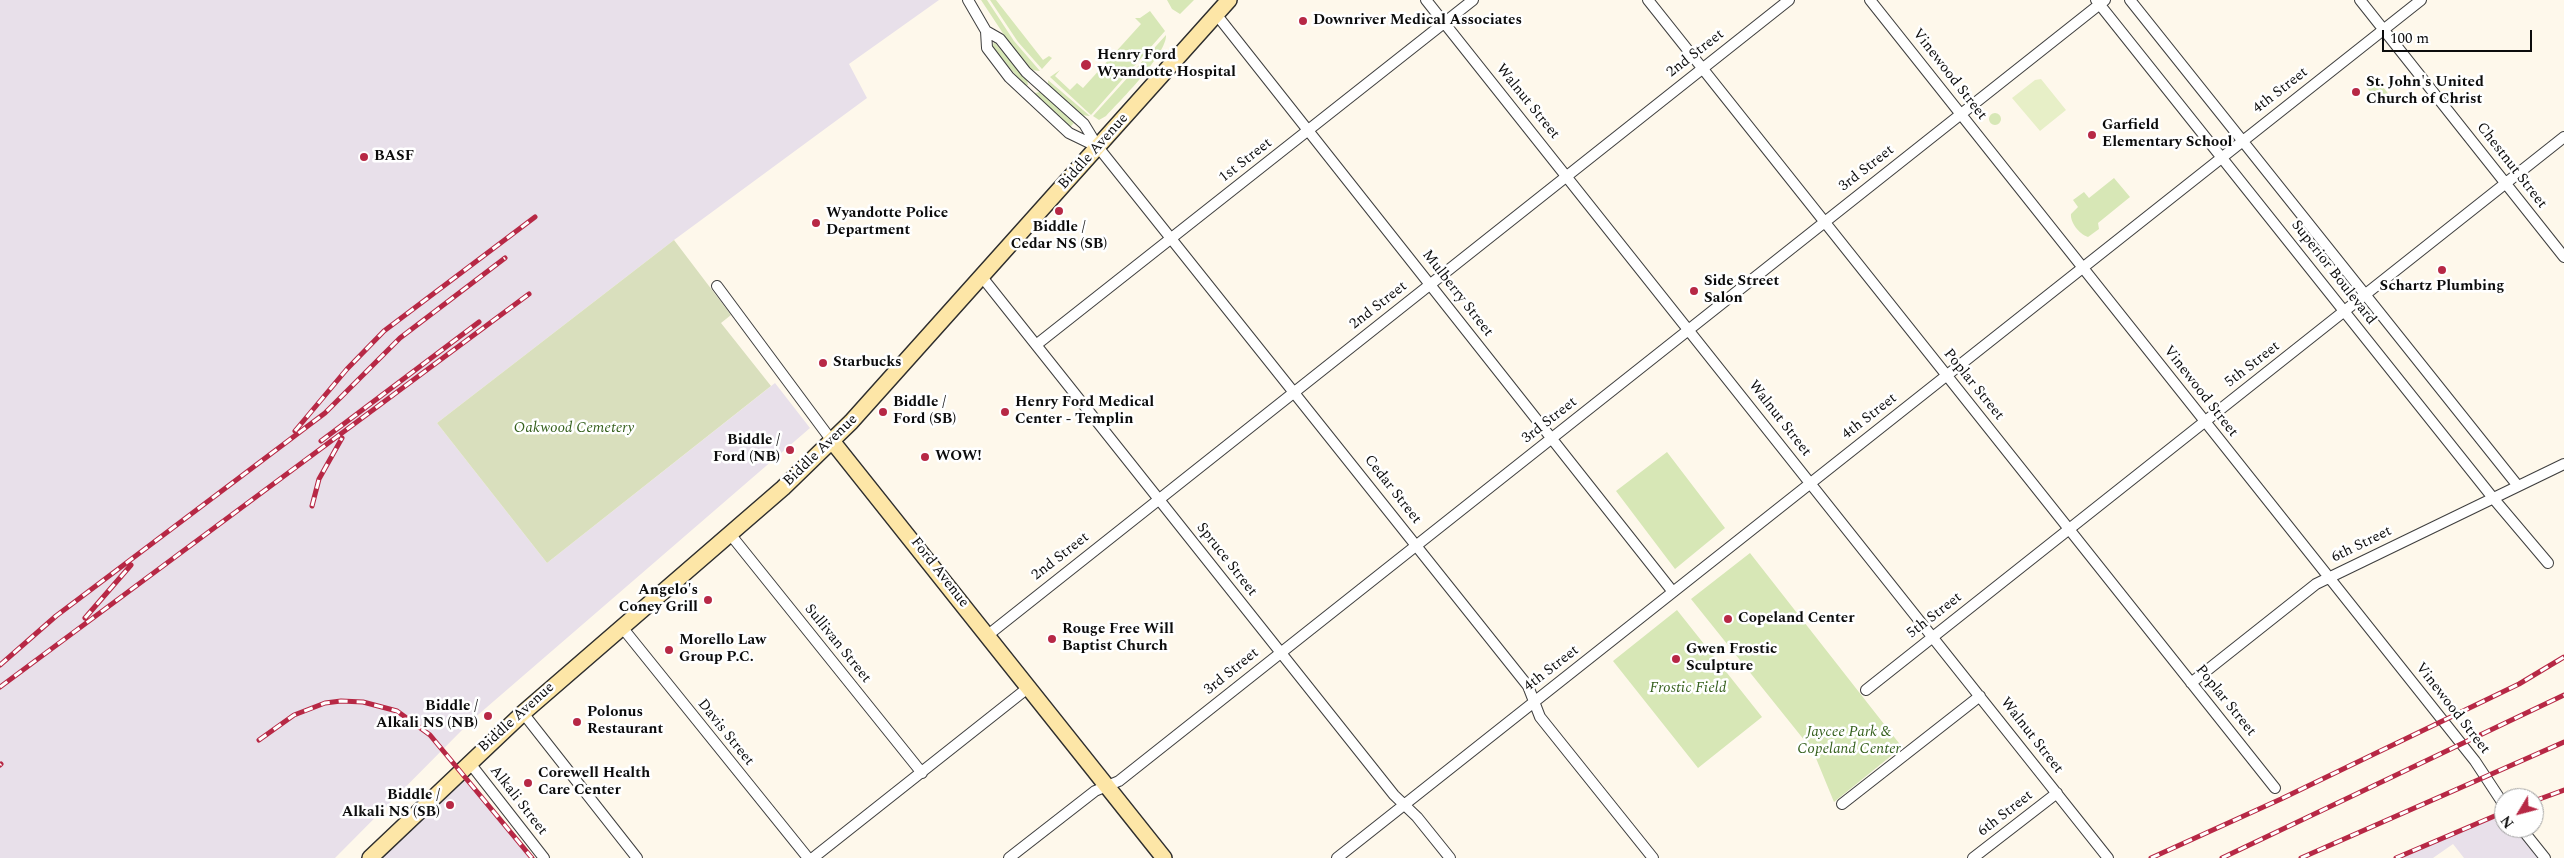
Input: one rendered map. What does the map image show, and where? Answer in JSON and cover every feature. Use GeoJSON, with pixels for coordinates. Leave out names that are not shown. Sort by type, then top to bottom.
{"type":"FeatureCollection","features":[{"type":"Feature","properties":{"kind":"main road","name":"Biddle Avenue"},"geometry":{"type":"LineString","coordinates":[[370,858],[468,762],[621,626],[730,534],[871,402],[1229,0]]}},
{"type":"Feature","properties":{"kind":"main road","name":"Ford Avenue"},"geometry":{"type":"LineString","coordinates":[[832,440],[1164,858]]}},
{"type":"Feature","properties":{"kind":"street"},"geometry":{"type":"LineString","coordinates":[[968,0],[986,31],[987,48],[1009,77],[1069,133],[1098,146]]}},
{"type":"Feature","properties":{"kind":"street","name":"Walnut Street"},"geometry":{"type":"LineString","coordinates":[[1426,0],[2108,858]]}},
{"type":"Feature","properties":{"kind":"street","name":"1st Street"},"geometry":{"type":"LineString","coordinates":[[1036,345],[1473,0]]}},
{"type":"Feature","properties":{"kind":"street","name":"Poplar Street"},"geometry":{"type":"LineString","coordinates":[[1648,0],[2275,788]]}},
{"type":"Feature","properties":{"kind":"street","name":"2nd Street"},"geometry":{"type":"LineString","coordinates":[[988,635],[1789,0]]}},
{"type":"Feature","properties":{"kind":"street","name":"Vinewood Street"},"geometry":{"type":"LineString","coordinates":[[1870,0],[2475,761],[2494,790]]}},
{"type":"Feature","properties":{"kind":"street","name":"Superior Boulevard"},"geometry":{"type":"LineString","coordinates":[[2130,0],[2518,486]]}},
{"type":"Feature","properties":{"kind":"street","name":"Chestnut Street"},"geometry":{"type":"LineString","coordinates":[[2360,0],[2564,257]]}},
{"type":"Feature","properties":{"kind":"street","name":"4th Street"},"geometry":{"type":"LineString","coordinates":[[1338,858],[2421,0]]}},
{"type":"Feature","properties":{"kind":"street","name":"3rd Street"},"geometry":{"type":"LineString","coordinates":[[1008,858],[1095,791],[1119,781],[1961,114],[2100,1]]}},
{"type":"Feature","properties":{"kind":"street","name":"Superior Boulevard"},"geometry":{"type":"LineString","coordinates":[[2100,1],[2222,158],[2493,498],[2548,563]]}},
{"type":"Feature","properties":{"kind":"street","name":"Mulberry Street"},"geometry":{"type":"LineString","coordinates":[[1216,14],[1674,592]]}},
{"type":"Feature","properties":{"kind":"street","name":"Cedar Street"},"geometry":{"type":"LineString","coordinates":[[986,31],[1000,39],[1026,72],[1084,124],[1098,146],[1528,686],[1543,720],[1653,858]]}},
{"type":"Feature","properties":{"kind":"street","name":"5th Street"},"geometry":{"type":"LineString","coordinates":[[1866,690],[2564,137]]}},
{"type":"Feature","properties":{"kind":"street","name":"Spruce Street"},"geometry":{"type":"LineString","coordinates":[[982,277],[1394,796],[1417,817],[1450,858]]}},
{"type":"Feature","properties":{"kind":"street","name":"Ford Avenue"},"geometry":{"type":"LineString","coordinates":[[717,286],[832,440]]}},
{"type":"Feature","properties":{"kind":"street","name":"6th Street"},"geometry":{"type":"LineString","coordinates":[[2191,683],[2316,584],[2564,464]]}},
{"type":"Feature","properties":{"kind":"street","name":"Sullivan Street"},"geometry":{"type":"LineString","coordinates":[[730,534],[922,772]]}},
{"type":"Feature","properties":{"kind":"street","name":"Davis Street"},"geometry":{"type":"LineString","coordinates":[[621,626],[808,858]]}},
{"type":"Feature","properties":{"kind":"street"},"geometry":{"type":"LineString","coordinates":[[813,858],[1029,687]]}},
{"type":"Feature","properties":{"kind":"street"},"geometry":{"type":"LineString","coordinates":[[1842,804],[1980,696]]}},
{"type":"Feature","properties":{"kind":"street"},"geometry":{"type":"LineString","coordinates":[[523,713],[637,858]]}},
{"type":"Feature","properties":{"kind":"street","name":"Alkali Street"},"geometry":{"type":"LineString","coordinates":[[468,762],[544,858]]}},
{"type":"Feature","properties":{"kind":"street","name":"6th Street"},"geometry":{"type":"LineString","coordinates":[[1973,858],[2057,792]]}},
{"type":"Feature","properties":{"kind":"street"},"geometry":{"type":"LineString","coordinates":[[2528,838],[2542,857]]}},
{"type":"Feature","properties":{"kind":"shaded area"},"geometry":{"type":"Polygon","coordinates":[[[0,0],[939,0],[849,64],[867,98],[674,240],[437,423],[547,563],[775,383],[810,428],[472,720],[335,858],[0,858],[0,0]]]}},
{"type":"Feature","properties":{"kind":"shaded area"},"geometry":{"type":"Polygon","coordinates":[[[459,771],[532,858],[370,858],[459,771]]]}},
{"type":"Feature","properties":{"kind":"shaded area"},"geometry":{"type":"Polygon","coordinates":[[[2494,816],[2494,838],[2527,838],[2539,858],[2464,858],[2453,844],[2433,858],[2396,858],[2494,816]]]}},
{"type":"Feature","properties":{"kind":"green space"},"geometry":{"type":"Polygon","coordinates":[[[981,0],[987,0],[1014,41],[1040,71],[1031,70],[1016,53],[981,0]]]}},
{"type":"Feature","properties":{"kind":"green space"},"geometry":{"type":"Polygon","coordinates":[[[990,0],[996,0],[1043,60],[1049,56],[1052,58],[1042,69],[1018,42],[990,0]]]}},
{"type":"Feature","properties":{"kind":"green space"},"geometry":{"type":"Polygon","coordinates":[[[1167,0],[1194,0],[1180,14],[1172,9],[1167,0]]]}},
{"type":"Feature","properties":{"kind":"green space"},"geometry":{"type":"Polygon","coordinates":[[[1150,11],[1165,31],[1091,115],[1050,77],[1060,70],[1055,76],[1070,90],[1077,83],[1083,88],[1141,24],[1135,18],[1140,18],[1150,11]]]}},
{"type":"Feature","properties":{"kind":"green space"},"geometry":{"type":"Polygon","coordinates":[[[1166,35],[1159,54],[1131,89],[1106,116],[1099,120],[1093,116],[1166,35]]]}},
{"type":"Feature","properties":{"kind":"green space"},"geometry":{"type":"Polygon","coordinates":[[[994,42],[1027,80],[1028,85],[1025,86],[992,47],[994,42]]]}},
{"type":"Feature","properties":{"kind":"green space"},"geometry":{"type":"Polygon","coordinates":[[[2374,76],[2391,97],[2381,105],[2364,84],[2374,76]]]}},
{"type":"Feature","properties":{"kind":"green space"},"geometry":{"type":"Polygon","coordinates":[[[2041,79],[2066,110],[2040,131],[2012,98],[2035,80],[2041,79]]]}},
{"type":"Feature","properties":{"kind":"green space"},"geometry":{"type":"Polygon","coordinates":[[[1048,80],[1090,116],[1080,115],[1048,86],[1048,80]]]}},
{"type":"Feature","properties":{"kind":"green space"},"geometry":{"type":"Polygon","coordinates":[[[1040,92],[1074,123],[1070,127],[1035,95],[1035,93],[1040,92]]]}},
{"type":"Feature","properties":{"kind":"green space"},"geometry":{"type":"Polygon","coordinates":[[[1993,113],[1997,113],[2001,119],[1997,125],[1993,125],[1989,121],[1989,117],[1993,113]]]}},
{"type":"Feature","properties":{"kind":"green space"},"geometry":{"type":"Polygon","coordinates":[[[2114,178],[2130,197],[2098,223],[2099,229],[2088,237],[2078,231],[2072,221],[2071,214],[2078,207],[2073,200],[2084,192],[2089,198],[2114,178]]]}},
{"type":"Feature","properties":{"kind":"green space","name":"Oakwood Cemetery"},"geometry":{"type":"Polygon","coordinates":[[[674,240],[731,315],[721,323],[771,386],[547,563],[437,423],[674,240]]]}},
{"type":"Feature","properties":{"kind":"green space"},"geometry":{"type":"Polygon","coordinates":[[[1667,452],[1725,528],[1675,569],[1616,491],[1667,452]]]}},
{"type":"Feature","properties":{"kind":"green space","name":"Jaycee Park & Copeland Center"},"geometry":{"type":"Polygon","coordinates":[[[1750,553],[1902,747],[1834,802],[1813,751],[1691,599],[1750,553]]]}},
{"type":"Feature","properties":{"kind":"green space","name":"Frostic Field"},"geometry":{"type":"Polygon","coordinates":[[[1677,610],[1762,717],[1698,768],[1613,661],[1677,610]]]}},
{"type":"Feature","properties":{"kind":"railway"},"geometry":{"type":"LineString","coordinates":[[295,431],[347,369],[384,331],[535,217]]}},
{"type":"Feature","properties":{"kind":"railway"},"geometry":{"type":"LineString","coordinates":[[0,665],[56,616],[325,413],[400,338],[505,258]]}},
{"type":"Feature","properties":{"kind":"railway"},"geometry":{"type":"LineString","coordinates":[[0,687],[529,294]]}},
{"type":"Feature","properties":{"kind":"railway"},"geometry":{"type":"LineString","coordinates":[[321,441],[479,322]]}},
{"type":"Feature","properties":{"kind":"railway"},"geometry":{"type":"LineString","coordinates":[[312,506],[319,479],[342,438]]}},
{"type":"Feature","properties":{"kind":"railway"},"geometry":{"type":"LineString","coordinates":[[85,618],[131,565]]}},
{"type":"Feature","properties":{"kind":"railway"},"geometry":{"type":"LineString","coordinates":[[2151,858],[2281,799],[2519,684],[2564,657]]}},
{"type":"Feature","properties":{"kind":"railway"},"geometry":{"type":"LineString","coordinates":[[2222,858],[2564,695]]}},
{"type":"Feature","properties":{"kind":"railway"},"geometry":{"type":"LineString","coordinates":[[259,740],[294,715],[325,703],[341,701],[363,702],[397,711],[430,735],[532,858]]}},
{"type":"Feature","properties":{"kind":"railway"},"geometry":{"type":"LineString","coordinates":[[2301,858],[2564,742]]}},
{"type":"Feature","properties":{"kind":"railway"},"geometry":{"type":"LineString","coordinates":[[2544,797],[2564,790]]}},
{"type":"Feature","properties":{"kind":"railway"},"geometry":{"type":"LineString","coordinates":[[2396,858],[2494,816]]}},
{"type":"Feature","properties":{"kind":"place","name":"Downriver Medical Associates"},"geometry":{"type":"Point","coordinates":[1303,21]}},
{"type":"Feature","properties":{"kind":"place","name":"Henry Ford Wyandotte Hospital"},"geometry":{"type":"Point","coordinates":[1086,65]}},
{"type":"Feature","properties":{"kind":"place","name":"St. John's United Church of Christ"},"geometry":{"type":"Point","coordinates":[2356,92]}},
{"type":"Feature","properties":{"kind":"place","name":"Garfield Elementary School"},"geometry":{"type":"Point","coordinates":[2092,135]}},
{"type":"Feature","properties":{"kind":"place","name":"BASF"},"geometry":{"type":"Point","coordinates":[364,157]}},
{"type":"Feature","properties":{"kind":"place","name":"Biddle / Cedar NS (SB)"},"geometry":{"type":"Point","coordinates":[1059,211]}},
{"type":"Feature","properties":{"kind":"place","name":"Wyandotte Police Department"},"geometry":{"type":"Point","coordinates":[816,223]}},
{"type":"Feature","properties":{"kind":"place","name":"Schartz Plumbing"},"geometry":{"type":"Point","coordinates":[2442,270]}},
{"type":"Feature","properties":{"kind":"place","name":"Side Street Salon"},"geometry":{"type":"Point","coordinates":[1694,291]}},
{"type":"Feature","properties":{"kind":"place","name":"Starbucks"},"geometry":{"type":"Point","coordinates":[823,363]}},
{"type":"Feature","properties":{"kind":"place","name":"Biddle / Ford (SB)"},"geometry":{"type":"Point","coordinates":[883,412]}},
{"type":"Feature","properties":{"kind":"place","name":"Henry Ford Medical Center - Templin"},"geometry":{"type":"Point","coordinates":[1005,412]}},
{"type":"Feature","properties":{"kind":"place","name":"Biddle / Ford (NB)"},"geometry":{"type":"Point","coordinates":[790,450]}},
{"type":"Feature","properties":{"kind":"place","name":"WOW!"},"geometry":{"type":"Point","coordinates":[925,457]}},
{"type":"Feature","properties":{"kind":"place","name":"Angelo's Coney Grill"},"geometry":{"type":"Point","coordinates":[708,600]}},
{"type":"Feature","properties":{"kind":"place","name":"Copeland Center"},"geometry":{"type":"Point","coordinates":[1728,619]}},
{"type":"Feature","properties":{"kind":"place","name":"Rouge Free Will Baptist Church"},"geometry":{"type":"Point","coordinates":[1052,639]}},
{"type":"Feature","properties":{"kind":"place","name":"Morello Law Group P.C."},"geometry":{"type":"Point","coordinates":[669,650]}},
{"type":"Feature","properties":{"kind":"place","name":"Gwen Frostic Sculpture"},"geometry":{"type":"Point","coordinates":[1676,659]}},
{"type":"Feature","properties":{"kind":"place","name":"Biddle / Alkali NS (NB)"},"geometry":{"type":"Point","coordinates":[488,716]}},
{"type":"Feature","properties":{"kind":"place","name":"Polonus Restaurant"},"geometry":{"type":"Point","coordinates":[577,722]}},
{"type":"Feature","properties":{"kind":"place","name":"Corewell Health Care Center"},"geometry":{"type":"Point","coordinates":[528,783]}},
{"type":"Feature","properties":{"kind":"place","name":"Biddle / Alkali NS (SB)"},"geometry":{"type":"Point","coordinates":[450,805]}}]}
